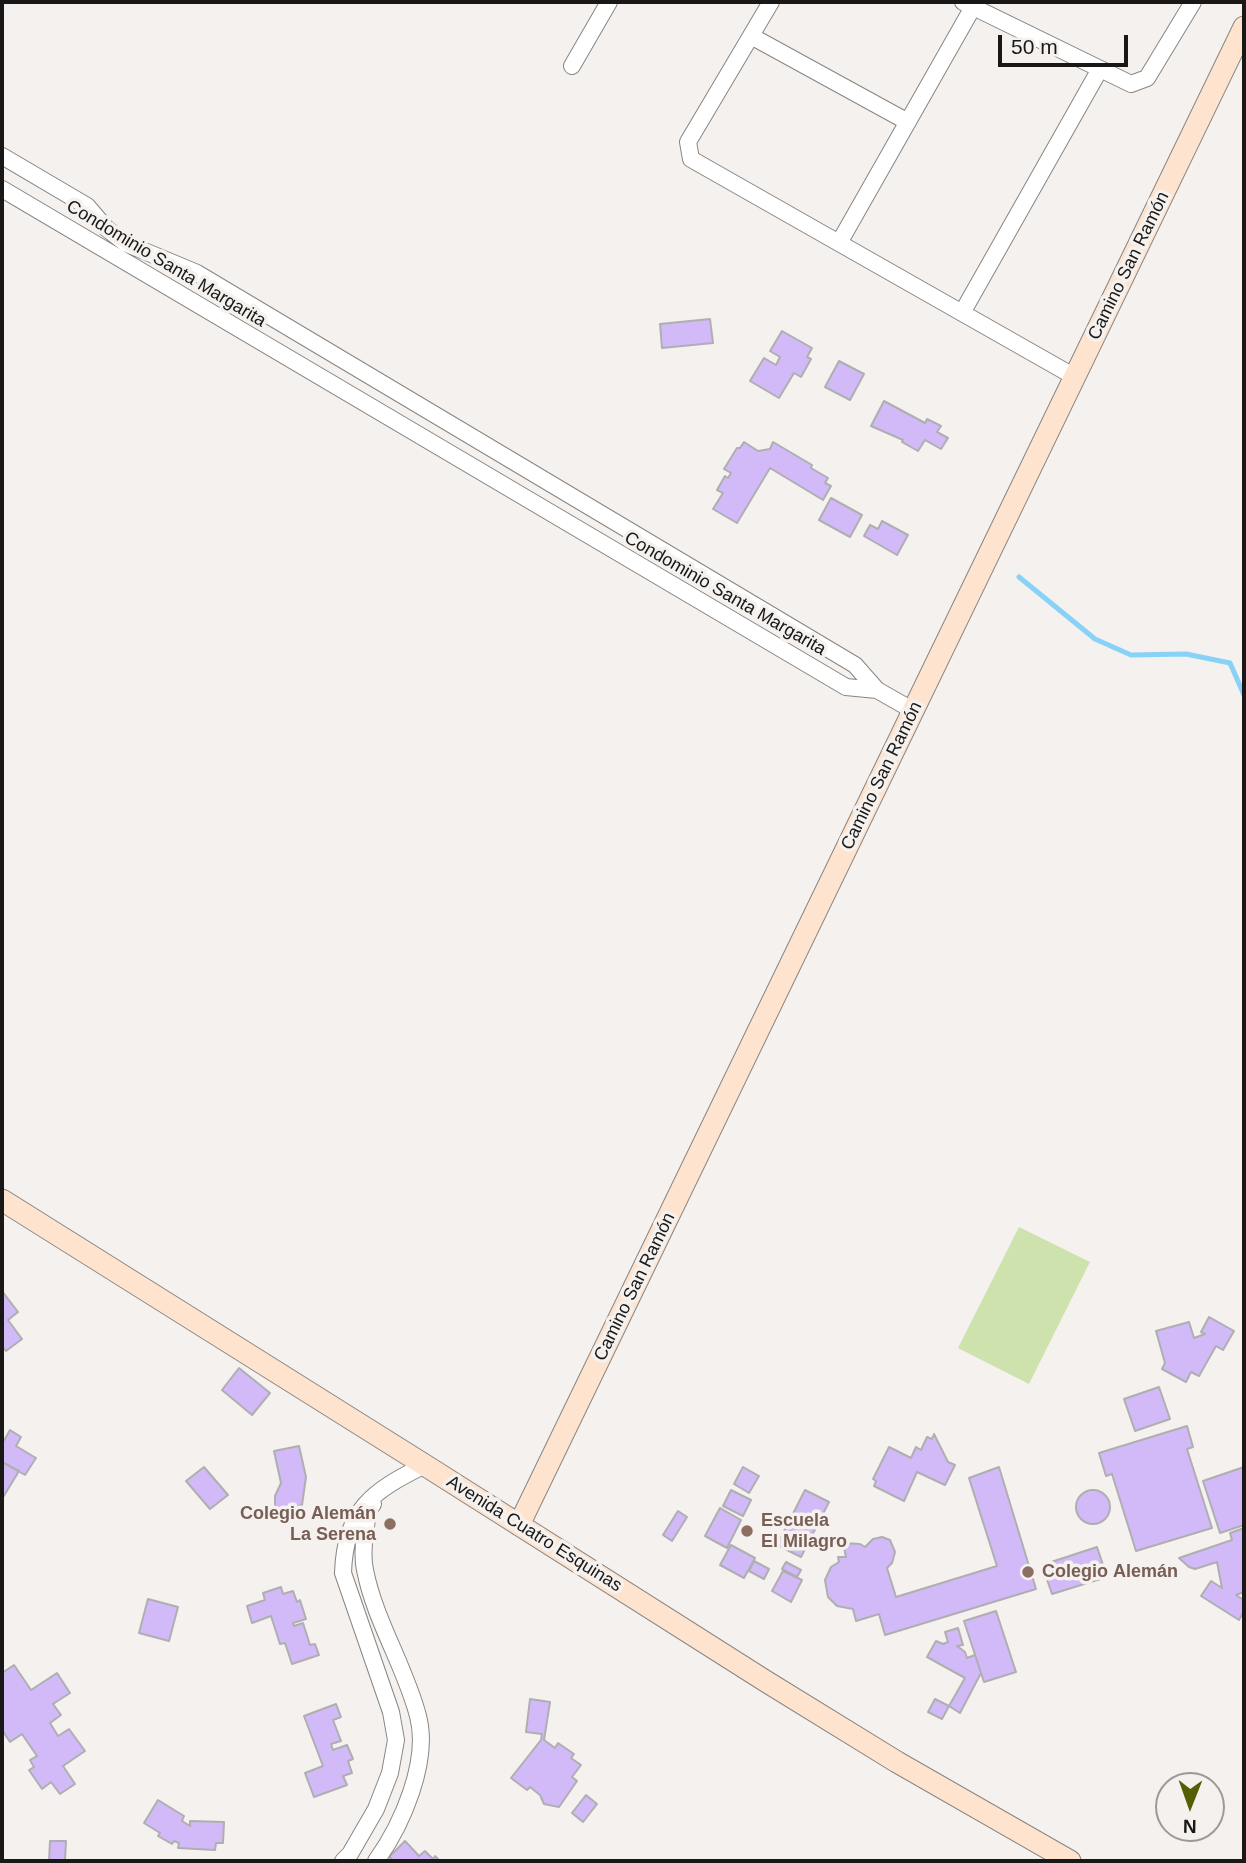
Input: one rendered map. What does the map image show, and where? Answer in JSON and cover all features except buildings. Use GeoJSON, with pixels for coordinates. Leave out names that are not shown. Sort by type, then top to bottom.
{"type":"FeatureCollection","features":[{"type":"Feature","properties":{"kind":"main road","name":"Camino San Ramón"},"geometry":{"type":"LineString","coordinates":[[519,1525],[1244,26]]}},
{"type":"Feature","properties":{"kind":"main road","name":"Avenida Cuatro Esquinas"},"geometry":{"type":"LineString","coordinates":[[2,1200],[766,1682],[897,1762],[1070,1861]]}},
{"type":"Feature","properties":{"kind":"street"},"geometry":{"type":"LineString","coordinates":[[572,66],[609,2]]}},
{"type":"Feature","properties":{"kind":"street"},"geometry":{"type":"LineString","coordinates":[[771,2],[688,142],[691,159],[1074,377]]}},
{"type":"Feature","properties":{"kind":"street"},"geometry":{"type":"LineString","coordinates":[[839,243],[908,122],[968,4],[1131,83],[1147,78],[1193,2]]}},
{"type":"Feature","properties":{"kind":"street"},"geometry":{"type":"LineString","coordinates":[[751,36],[908,122]]}},
{"type":"Feature","properties":{"kind":"street"},"geometry":{"type":"LineString","coordinates":[[962,313],[1100,69]]}},
{"type":"Feature","properties":{"kind":"street","name":"Condominio Santa Margarita"},"geometry":{"type":"LineString","coordinates":[[2,156],[87,206],[106,228],[125,243],[197,274],[572,496],[855,665],[877,690],[914,711]]}},
{"type":"Feature","properties":{"kind":"street","name":"Condominio Santa Margarita"},"geometry":{"type":"LineString","coordinates":[[2,189],[846,687],[877,690]]}},
{"type":"Feature","properties":{"kind":"street"},"geometry":{"type":"LineString","coordinates":[[311,372],[324,349]]}},
{"type":"Feature","properties":{"kind":"street"},"geometry":{"type":"LineString","coordinates":[[558,519],[572,496]]}},
{"type":"Feature","properties":{"kind":"street"},"geometry":{"type":"LineString","coordinates":[[343,1861],[350,1854],[376,1809],[390,1773],[396,1740],[391,1712],[344,1573],[344,1554],[349,1530],[375,1493],[390,1482],[428,1467]]}},
{"type":"Feature","properties":{"kind":"street"},"geometry":{"type":"LineString","coordinates":[[376,1861],[408,1804],[422,1738],[418,1715],[374,1603],[364,1567],[368,1511],[382,1494],[428,1467]]}},
{"type":"Feature","properties":{"kind":"green space"},"geometry":{"type":"Polygon","coordinates":[[[1019,1227],[1090,1262],[1029,1384],[958,1348],[1019,1227]]]}},
{"type":"Feature","properties":{"kind":"waterway"},"geometry":{"type":"LineString","coordinates":[[1019,577],[1095,639],[1131,655],[1186,654],[1230,663],[1244,695]]}},
{"type":"Feature","properties":{"kind":"place","name":"Colegio Alemán La Serena"},"geometry":{"type":"Point","coordinates":[390,1524]}},
{"type":"Feature","properties":{"kind":"place","name":"Escuela El Milagro"},"geometry":{"type":"Point","coordinates":[747,1531]}},
{"type":"Feature","properties":{"kind":"place","name":"Colegio Alemán"},"geometry":{"type":"Point","coordinates":[1028,1572]}}]}
